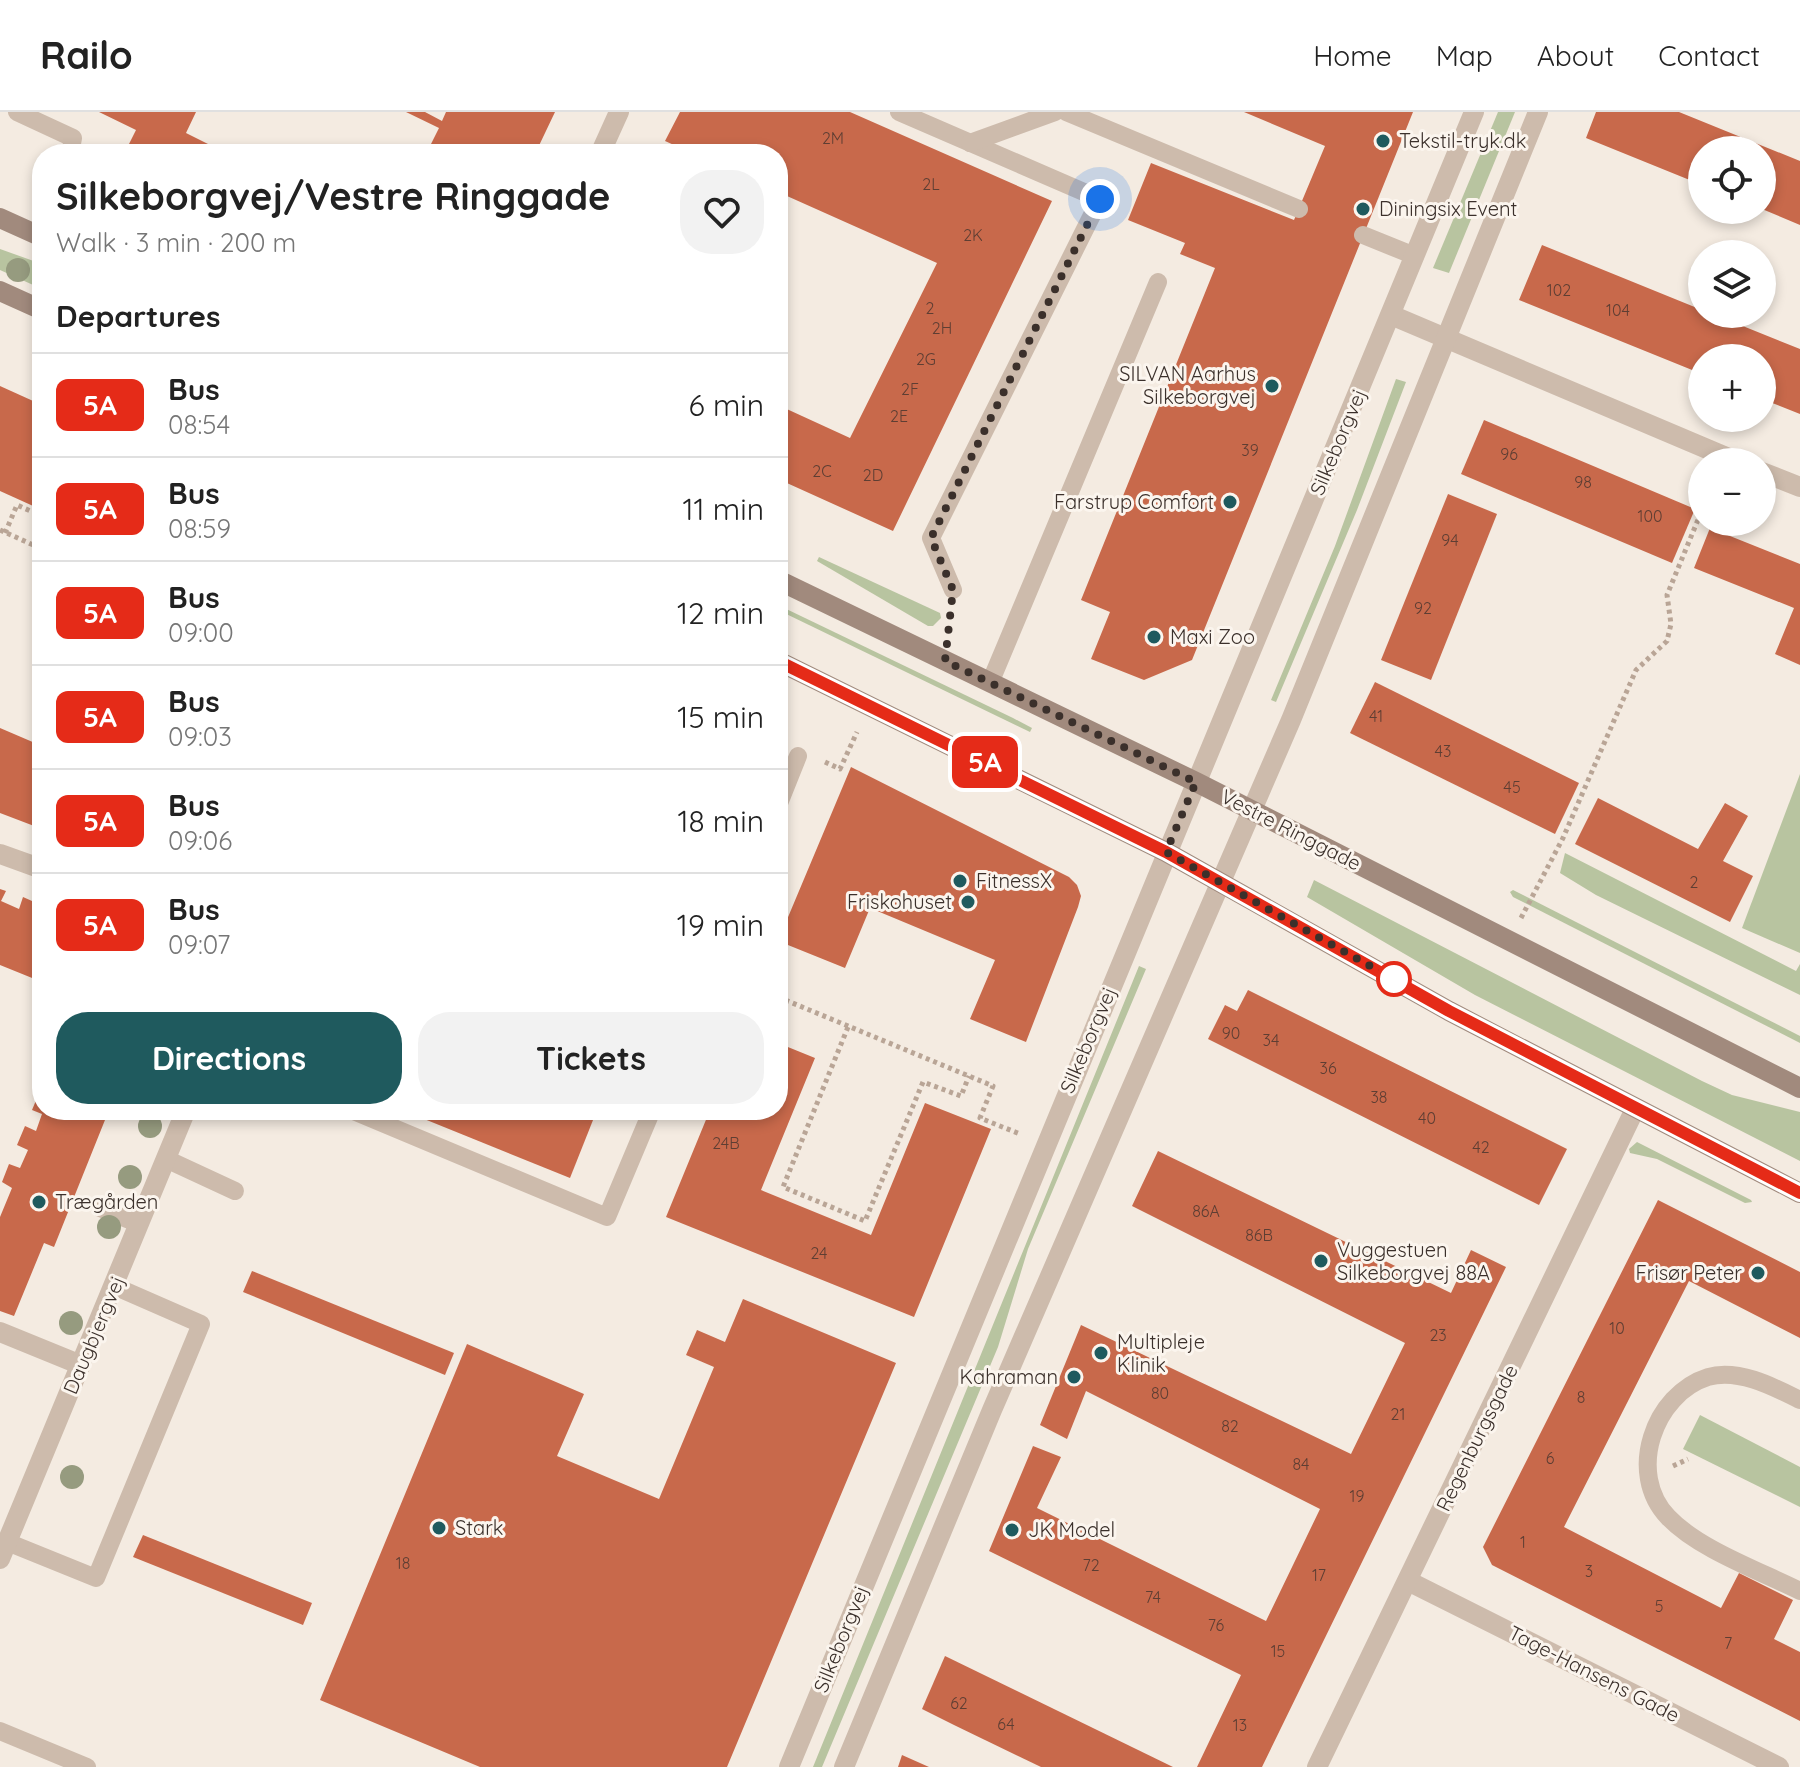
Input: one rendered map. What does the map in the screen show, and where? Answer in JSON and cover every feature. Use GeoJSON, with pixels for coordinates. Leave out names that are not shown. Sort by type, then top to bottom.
{"type":"FeatureCollection","features":[{"type":"Feature","properties":{"kind":"main road"},"geometry":{"type":"LineString","coordinates":[[0,218],[32,232]]}},
{"type":"Feature","properties":{"kind":"main road"},"geometry":{"type":"LineString","coordinates":[[0,291],[32,305]]}},
{"type":"Feature","properties":{"kind":"main road","name":"Vestre Ringgade"},"geometry":{"type":"LineString","coordinates":[[788,585],[1196,782],[1800,1088]]}},
{"type":"Feature","properties":{"kind":"main road"},"geometry":{"type":"LineString","coordinates":[[788,666],[1166,852],[1449,1011],[1800,1193]]}},
{"type":"Feature","properties":{"kind":"street"},"geometry":{"type":"LineString","coordinates":[[605,144],[619,112]]}},
{"type":"Feature","properties":{"kind":"street","name":"Silkeborgvej"},"geometry":{"type":"LineString","coordinates":[[789,1767],[1044,1144],[1474,112]]}},
{"type":"Feature","properties":{"kind":"street"},"geometry":{"type":"LineString","coordinates":[[844,1767],[992,1410],[1222,882],[1390,482],[1538,112]]}},
{"type":"Feature","properties":{"kind":"street"},"geometry":{"type":"LineString","coordinates":[[1391,315],[1705,448]]}},
{"type":"Feature","properties":{"kind":"street"},"geometry":{"type":"LineString","coordinates":[[1776,478],[1800,487]]}},
{"type":"Feature","properties":{"kind":"street"},"geometry":{"type":"LineString","coordinates":[[0,854],[32,865]]}},
{"type":"Feature","properties":{"kind":"street","name":"Regenburgsgade"},"geometry":{"type":"LineString","coordinates":[[1317,1767],[1635,1109]]}},
{"type":"Feature","properties":{"kind":"street","name":"Daugbjergvej"},"geometry":{"type":"LineString","coordinates":[[3,1551],[182,1120]]}},
{"type":"Feature","properties":{"kind":"street"},"geometry":{"type":"LineString","coordinates":[[0,1332],[81,1365]]}},
{"type":"Feature","properties":{"kind":"street","name":"Tage-Hansens Gade"},"geometry":{"type":"LineString","coordinates":[[1408,1581],[1779,1767]]}},
{"type":"Feature","properties":{"kind":"lane"},"geometry":{"type":"LineString","coordinates":[[17,112],[73,138],[72,144]]}},
{"type":"Feature","properties":{"kind":"lane"},"geometry":{"type":"LineString","coordinates":[[899,112],[1100,199],[931,538],[953,590]]}},
{"type":"Feature","properties":{"kind":"lane"},"geometry":{"type":"LineString","coordinates":[[970,143],[1055,112]]}},
{"type":"Feature","properties":{"kind":"lane"},"geometry":{"type":"LineString","coordinates":[[1066,112],[1299,209]]}},
{"type":"Feature","properties":{"kind":"lane"},"geometry":{"type":"LineString","coordinates":[[1363,235],[1415,256]]}},
{"type":"Feature","properties":{"kind":"lane"},"geometry":{"type":"LineString","coordinates":[[990,683],[1158,282]]}},
{"type":"Feature","properties":{"kind":"lane"},"geometry":{"type":"LineString","coordinates":[[788,781],[798,756]]}},
{"type":"Feature","properties":{"kind":"lane"},"geometry":{"type":"LineString","coordinates":[[375,1120],[607,1217],[648,1120]]}},
{"type":"Feature","properties":{"kind":"lane"},"geometry":{"type":"LineString","coordinates":[[407,1133],[413,1120]]}},
{"type":"Feature","properties":{"kind":"lane"},"geometry":{"type":"LineString","coordinates":[[166,1159],[235,1191]]}},
{"type":"Feature","properties":{"kind":"lane"},"geometry":{"type":"LineString","coordinates":[[100,1208],[139,1224]]}},
{"type":"Feature","properties":{"kind":"lane"},"geometry":{"type":"LineString","coordinates":[[3,1551],[96,1578],[201,1324],[114,1286]]}},
{"type":"Feature","properties":{"kind":"lane"},"geometry":{"type":"LineString","coordinates":[[1800,1400],[1771,1385],[1741,1377],[1710,1376],[1681,1390],[1658,1418],[1648,1451],[1651,1486],[1666,1515],[1689,1535],[1800,1591]]}},
{"type":"Feature","properties":{"kind":"lane"},"geometry":{"type":"LineString","coordinates":[[0,1731],[87,1767]]}},
{"type":"Feature","properties":{"kind":"path"},"geometry":{"type":"LineString","coordinates":[[32,512],[17,505],[3,532],[32,545]]}},
{"type":"Feature","properties":{"kind":"path"},"geometry":{"type":"LineString","coordinates":[[1510,941],[1563,838],[1636,670],[1667,641],[1671,624],[1667,595],[1691,536]]}},
{"type":"Feature","properties":{"kind":"path"},"geometry":{"type":"LineString","coordinates":[[825,762],[840,769],[869,705]]}},
{"type":"Feature","properties":{"kind":"path"},"geometry":{"type":"LineString","coordinates":[[788,1001],[993,1086],[980,1118],[1044,1144]]}},
{"type":"Feature","properties":{"kind":"path"},"geometry":{"type":"LineString","coordinates":[[848,1027],[783,1187],[865,1221],[923,1082],[961,1096],[969,1076]]}},
{"type":"Feature","properties":{"kind":"green space"},"geometry":{"type":"Polygon","coordinates":[[[1498,112],[1515,112],[1449,273],[1433,268],[1498,112]]]}},
{"type":"Feature","properties":{"kind":"green space"},"geometry":{"type":"Polygon","coordinates":[[[0,249],[32,260],[32,284],[0,270],[0,249]]]}},
{"type":"Feature","properties":{"kind":"green space"},"geometry":{"type":"Polygon","coordinates":[[[1396,379],[1406,382],[1357,510],[1276,702],[1271,700],[1335,546],[1396,379]]]}},
{"type":"Feature","properties":{"kind":"green space"},"geometry":{"type":"Polygon","coordinates":[[[819,557],[940,613],[941,618],[933,626],[928,626],[817,561],[819,557]]]}},
{"type":"Feature","properties":{"kind":"green space"},"geometry":{"type":"Polygon","coordinates":[[[788,610],[1013,718],[1032,728],[1030,732],[788,615],[788,610]]]}},
{"type":"Feature","properties":{"kind":"green space"},"geometry":{"type":"Polygon","coordinates":[[[1800,774],[1800,953],[1742,928],[1800,774]]]}},
{"type":"Feature","properties":{"kind":"green space"},"geometry":{"type":"Polygon","coordinates":[[[1565,853],[1796,971],[1800,964],[1800,995],[1596,895],[1560,873],[1565,853]]]}},
{"type":"Feature","properties":{"kind":"green space"},"geometry":{"type":"Polygon","coordinates":[[[1314,880],[1702,1081],[1732,1095],[1800,1112],[1800,1161],[1475,995],[1307,897],[1314,880]]]}},
{"type":"Feature","properties":{"kind":"green space"},"geometry":{"type":"Polygon","coordinates":[[[1513,890],[1800,1036],[1800,1043],[1513,897],[1510,892],[1513,890]]]}},
{"type":"Feature","properties":{"kind":"green space"},"geometry":{"type":"Polygon","coordinates":[[[1139,966],[1146,969],[1028,1249],[998,1347],[822,1767],[813,1767],[1139,966]]]}},
{"type":"Feature","properties":{"kind":"green space"},"geometry":{"type":"Polygon","coordinates":[[[1637,1142],[1752,1202],[1745,1203],[1657,1159],[1630,1153],[1629,1149],[1637,1142]]]}},
{"type":"Feature","properties":{"kind":"green space"},"geometry":{"type":"Polygon","coordinates":[[[1700,1415],[1800,1467],[1800,1507],[1683,1449],[1700,1415]]]}},
{"type":"Feature","properties":{"kind":"building"},"geometry":{"type":"Polygon","coordinates":[[[99,112],[196,112],[186,133],[208,144],[129,144],[136,130],[99,112]]]}},
{"type":"Feature","properties":{"kind":"building"},"geometry":{"type":"Polygon","coordinates":[[[406,112],[425,112],[442,121],[446,112],[555,112],[540,144],[431,144],[439,128],[406,112]]]}},
{"type":"Feature","properties":{"kind":"building"},"geometry":{"type":"Polygon","coordinates":[[[680,112],[850,112],[1052,201],[893,531],[788,484],[788,410],[850,438],[937,263],[788,196],[788,144],[672,144],[665,141],[680,112]]]}},
{"type":"Feature","properties":{"kind":"building"},"geometry":{"type":"Polygon","coordinates":[[[1244,112],[1413,112],[1192,660],[1144,680],[1091,659],[1110,612],[1081,600],[1215,268],[1180,254],[1185,243],[1128,220],[1151,163],[1294,220],[1325,146],[1244,112]]]}},
{"type":"Feature","properties":{"kind":"building"},"geometry":{"type":"Polygon","coordinates":[[[1596,112],[1679,112],[1738,136],[1688,136],[1688,179],[1586,138],[1596,112]]]}},
{"type":"Feature","properties":{"kind":"building"},"geometry":{"type":"Polygon","coordinates":[[[1776,151],[1800,161],[1800,225],[1776,215],[1776,151]]]}},
{"type":"Feature","properties":{"kind":"building"},"geometry":{"type":"Polygon","coordinates":[[[1542,245],[1688,304],[1688,328],[1748,328],[1800,349],[1800,414],[1776,405],[1776,344],[1688,344],[1688,368],[1519,300],[1542,245]]]}},
{"type":"Feature","properties":{"kind":"building"},"geometry":{"type":"Polygon","coordinates":[[[0,386],[32,400],[32,505],[0,491],[0,386]]]}},
{"type":"Feature","properties":{"kind":"building"},"geometry":{"type":"Polygon","coordinates":[[[1484,420],[1688,506],[1688,525],[1672,563],[1461,474],[1484,420]]]}},
{"type":"Feature","properties":{"kind":"building"},"geometry":{"type":"Polygon","coordinates":[[[1448,494],[1497,514],[1431,680],[1381,660],[1448,494]]]}},
{"type":"Feature","properties":{"kind":"building"},"geometry":{"type":"Polygon","coordinates":[[[1707,536],[1730,536],[1800,564],[1800,665],[1775,654],[1794,608],[1694,568],[1707,536]]]}},
{"type":"Feature","properties":{"kind":"building"},"geometry":{"type":"Polygon","coordinates":[[[1375,682],[1579,783],[1555,834],[1350,733],[1375,682]]]}},
{"type":"Feature","properties":{"kind":"building"},"geometry":{"type":"Polygon","coordinates":[[[0,728],[32,742],[32,825],[0,813],[0,728]]]}},
{"type":"Feature","properties":{"kind":"building","name":"Friskohuset"},"geometry":{"type":"Polygon","coordinates":[[[851,767],[1069,877],[1077,885],[1081,896],[1026,1042],[970,1019],[995,960],[870,908],[845,968],[788,945],[788,917],[851,767]]]}},
{"type":"Feature","properties":{"kind":"building"},"geometry":{"type":"Polygon","coordinates":[[[1598,798],[1698,849],[1725,803],[1748,816],[1723,861],[1753,876],[1730,922],[1575,844],[1598,798]]]}},
{"type":"Feature","properties":{"kind":"building"},"geometry":{"type":"Polygon","coordinates":[[[0,889],[6,891],[1,901],[19,909],[23,897],[32,901],[32,978],[0,965],[0,889]]]}},
{"type":"Feature","properties":{"kind":"building"},"geometry":{"type":"Polygon","coordinates":[[[1248,990],[1567,1149],[1539,1205],[1208,1039],[1225,1005],[1237,1011],[1248,990]]]}},
{"type":"Feature","properties":{"kind":"building"},"geometry":{"type":"Polygon","coordinates":[[[788,1047],[815,1058],[761,1190],[871,1235],[925,1103],[991,1129],[914,1317],[666,1217],[706,1120],[788,1120],[788,1047]]]}},
{"type":"Feature","properties":{"kind":"building","name":"Trægården"},"geometry":{"type":"Polygon","coordinates":[[[40,1120],[105,1120],[54,1247],[44,1243],[14,1316],[0,1311],[0,1217],[12,1188],[2,1182],[9,1164],[20,1168],[28,1150],[17,1145],[25,1126],[36,1131],[40,1120]]]}},
{"type":"Feature","properties":{"kind":"building"},"geometry":{"type":"Polygon","coordinates":[[[427,1120],[593,1120],[570,1178],[427,1120]]]}},
{"type":"Feature","properties":{"kind":"building"},"geometry":{"type":"Polygon","coordinates":[[[1158,1151],[1451,1293],[1471,1250],[1506,1267],[1262,1767],[1197,1767],[1241,1675],[989,1551],[1033,1446],[1061,1457],[1037,1508],[1266,1621],[1320,1509],[1086,1391],[1067,1439],[1040,1425],[1081,1325],[1351,1454],[1405,1343],[1132,1206],[1158,1151]]]}},
{"type":"Feature","properties":{"kind":"building"},"geometry":{"type":"Polygon","coordinates":[[[1658,1200],[1800,1272],[1800,1338],[1689,1281],[1564,1527],[1721,1608],[1739,1573],[1793,1600],[1774,1639],[1800,1652],[1800,1721],[1492,1565],[1483,1547],[1658,1200]]]}},
{"type":"Feature","properties":{"kind":"building"},"geometry":{"type":"Polygon","coordinates":[[[252,1271],[454,1353],[445,1375],[243,1292],[252,1271]]]}},
{"type":"Feature","properties":{"kind":"building"},"geometry":{"type":"Polygon","coordinates":[[[743,1299],[896,1363],[727,1767],[480,1767],[320,1700],[467,1344],[584,1394],[557,1456],[659,1499],[714,1367],[686,1355],[697,1330],[725,1342],[743,1299]]]}},
{"type":"Feature","properties":{"kind":"building"},"geometry":{"type":"Polygon","coordinates":[[[143,1535],[312,1603],[303,1625],[133,1557],[143,1535]]]}},
{"type":"Feature","properties":{"kind":"building"},"geometry":{"type":"Polygon","coordinates":[[[945,1656],[1173,1767],[1041,1767],[954,1725],[922,1709],[945,1656]]]}},
{"type":"Feature","properties":{"kind":"building"},"geometry":{"type":"Polygon","coordinates":[[[902,1755],[929,1767],[898,1767],[902,1755]]]}},
{"type":"Feature","properties":{"kind":"bus line","name":"5A"},"geometry":{"type":"LineString","coordinates":[[788,666],[1166,852],[1285,916],[1449,1011],[1800,1193]]}},
{"type":"Feature","properties":{"kind":"place","name":"Tekstil-tryk.dk"},"geometry":{"type":"Point","coordinates":[1383,141]}},
{"type":"Feature","properties":{"kind":"place","name":"Diningsix Event"},"geometry":{"type":"Point","coordinates":[1363,209]}},
{"type":"Feature","properties":{"kind":"place","name":"SILVAN Aarhus Silkeborgvej"},"geometry":{"type":"Point","coordinates":[1272,386]}},
{"type":"Feature","properties":{"kind":"place","name":"Farstrup Comfort"},"geometry":{"type":"Point","coordinates":[1230,502]}},
{"type":"Feature","properties":{"kind":"place","name":"Maxi Zoo"},"geometry":{"type":"Point","coordinates":[1154,637]}},
{"type":"Feature","properties":{"kind":"place","name":"FitnessX"},"geometry":{"type":"Point","coordinates":[960,881]}},
{"type":"Feature","properties":{"kind":"place","name":"Friskohuset"},"geometry":{"type":"Point","coordinates":[968,902]}},
{"type":"Feature","properties":{"kind":"place","name":"Trægården"},"geometry":{"type":"Point","coordinates":[39,1202]}},
{"type":"Feature","properties":{"kind":"place","name":"Vuggestuen Silkeborgvej 88A"},"geometry":{"type":"Point","coordinates":[1321,1261]}},
{"type":"Feature","properties":{"kind":"place","name":"Frisør Peter"},"geometry":{"type":"Point","coordinates":[1758,1273]}},
{"type":"Feature","properties":{"kind":"place","name":"Multipleje Klinik"},"geometry":{"type":"Point","coordinates":[1101,1353]}},
{"type":"Feature","properties":{"kind":"place","name":"Kahraman"},"geometry":{"type":"Point","coordinates":[1074,1377]}},
{"type":"Feature","properties":{"kind":"place","name":"Stark"},"geometry":{"type":"Point","coordinates":[439,1528]}},
{"type":"Feature","properties":{"kind":"place","name":"JK Model"},"geometry":{"type":"Point","coordinates":[1012,1530]}},
{"type":"Feature","properties":{"kind":"route"},"geometry":{"type":"LineString","coordinates":[[1100,199],[931,538],[953,590],[945,661],[1196,782],[1166,852],[1397,981],[1394,979]]}}]}
